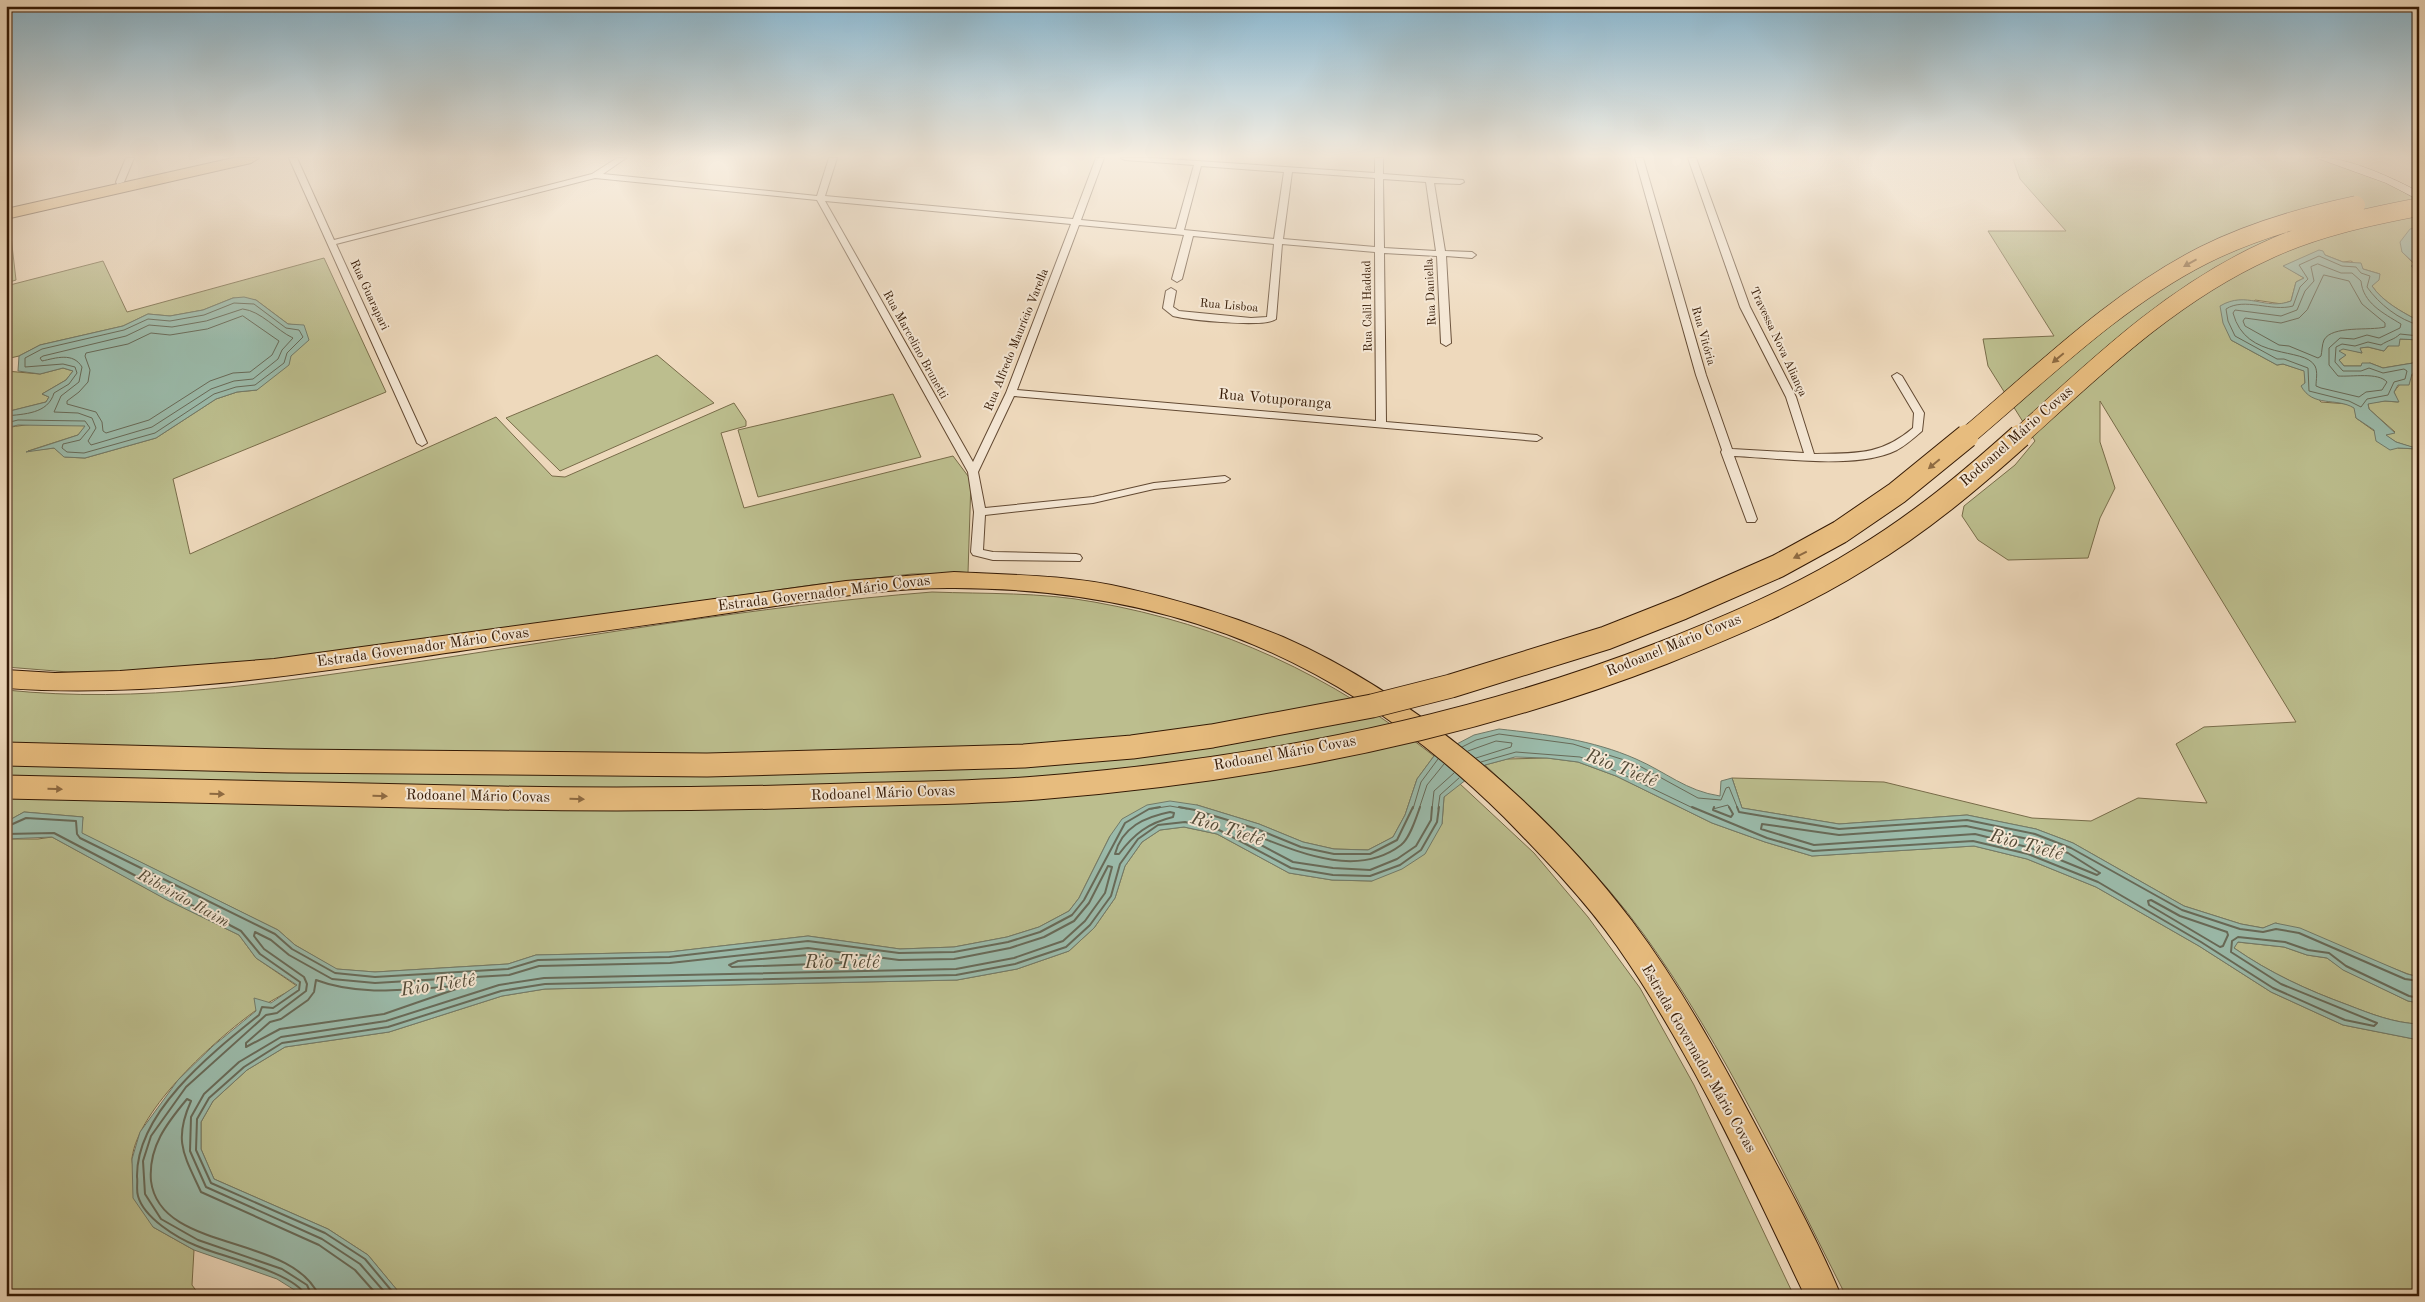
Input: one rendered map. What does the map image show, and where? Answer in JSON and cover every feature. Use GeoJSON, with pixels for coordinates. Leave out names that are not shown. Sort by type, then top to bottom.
{"type":"FeatureCollection","features":[{"type":"Feature","properties":{"kind":"highway","name":"Rodoanel Mário Covas"},"geometry":{"type":"LineString","coordinates":[[6,754],[116,759],[346,763],[701,765],[936,760],[1035,755],[1139,746],[1242,731],[1427,693],[1557,656],[1647,624],[1758,576],[1817,547],[1914,480],[2087,333],[2163,278],[2244,236],[2303,219]]}},
{"type":"Feature","properties":{"kind":"highway","name":"Rodoanel Mário Covas"},"geometry":{"type":"LineString","coordinates":[[6,787],[236,795],[662,800],[928,793],[1057,787],[1155,775],[1292,756],[1390,735],[1552,692],[1630,665],[1781,602],[1833,576],[1949,498],[2118,348],[2188,294],[2247,260],[2303,236],[2361,219]]}},
{"type":"Feature","properties":{"kind":"highway","name":"Estrada Governador Mário Covas"},"geometry":{"type":"LineString","coordinates":[[6,679],[107,680],[203,676],[409,650],[892,583],[983,580],[1083,588],[1124,596],[1211,618],[1247,630],[1308,658],[1391,708],[1456,756],[1511,806],[1591,890],[1629,940],[1666,996],[1720,1092],[1824,1296]]}},
{"type":"Feature","properties":{"kind":"street","name":"Rua Guarapari"},"geometry":{"type":"LineString","coordinates":[[320,219],[422,443]]}},
{"type":"Feature","properties":{"kind":"street"},"geometry":{"type":"LineString","coordinates":[[331,243],[427,219]]}},
{"type":"Feature","properties":{"kind":"street","name":"Rua Marcelino Brunetti"},"geometry":{"type":"LineString","coordinates":[[831,219],[973,472],[980,512],[976,549],[978,554],[1076,558]]}},
{"type":"Feature","properties":{"kind":"street"},"geometry":{"type":"LineString","coordinates":[[1040,219],[1279,242],[1379,250],[1472,254]]}},
{"type":"Feature","properties":{"kind":"street","name":"Rua Alfredo Maurício Varella"},"geometry":{"type":"LineString","coordinates":[[973,472],[1011,393],[1077,219]]}},
{"type":"Feature","properties":{"kind":"street"},"geometry":{"type":"LineString","coordinates":[[1177,279],[1187,219]]}},
{"type":"Feature","properties":{"kind":"street"},"geometry":{"type":"LineString","coordinates":[[1279,242],[1281,219]]}},
{"type":"Feature","properties":{"kind":"street","name":"Rua Calil Haddad"},"geometry":{"type":"LineString","coordinates":[[1379,219],[1381,424]]}},
{"type":"Feature","properties":{"kind":"street","name":"Rua Daniella"},"geometry":{"type":"LineString","coordinates":[[1436,219],[1441,253],[1446,343]]}},
{"type":"Feature","properties":{"kind":"street","name":"Rua Vitória"},"geometry":{"type":"LineString","coordinates":[[1656,219],[1701,375],[1726,452],[1751,519]]}},
{"type":"Feature","properties":{"kind":"street","name":"Travessa Nova Aliança"},"geometry":{"type":"LineString","coordinates":[[1714,219],[1745,307],[1791,396],[1810,456]]}},
{"type":"Feature","properties":{"kind":"street","name":"Rua Lisboa"},"geometry":{"type":"LineString","coordinates":[[1171,291],[1168,308],[1179,314],[1261,321],[1271,320],[1279,242]]}},
{"type":"Feature","properties":{"kind":"street"},"geometry":{"type":"LineString","coordinates":[[1726,452],[1810,456],[1880,454],[1904,443],[1918,430],[1919,413],[1897,376]]}},
{"type":"Feature","properties":{"kind":"street","name":"Rua Votuporanga"},"geometry":{"type":"LineString","coordinates":[[1011,393],[1537,438]]}},
{"type":"Feature","properties":{"kind":"street"},"geometry":{"type":"LineString","coordinates":[[980,512],[1093,500],[1154,486],[1224,479]]}},
{"type":"Feature","properties":{"kind":"green space"},"geometry":{"type":"Polygon","coordinates":[[[9,219],[16,280],[6,283],[6,220],[9,219]]]}},
{"type":"Feature","properties":{"kind":"green space"},"geometry":{"type":"Polygon","coordinates":[[[2055,219],[2419,219],[2419,227],[2410,230],[2402,252],[2419,272],[2419,321],[2393,306],[2376,292],[2372,286],[2380,274],[2363,269],[2351,261],[2343,262],[2325,255],[2284,266],[2304,278],[2296,282],[2291,301],[2282,304],[2255,300],[2231,340],[2277,365],[2283,364],[2305,371],[2305,383],[2321,402],[2348,404],[2355,408],[2356,418],[2398,448],[2417,449],[2396,442],[2385,435],[2395,432],[2369,409],[2368,403],[2398,402],[2394,392],[2396,389],[2408,378],[2419,373],[2419,977],[2276,923],[2263,928],[2241,924],[2184,906],[2073,843],[2036,829],[1967,815],[1839,824],[1742,808],[1732,778],[1884,782],[2032,818],[2091,821],[2138,798],[2207,803],[2176,744],[2204,727],[2296,722],[2100,401],[2100,442],[2115,488],[2100,518],[2088,558],[2008,560],[1978,540],[1962,516],[1964,506],[2015,465],[2035,441],[1988,366],[1983,339],[2054,336],[1988,231],[2066,231],[2055,219]]]}},
{"type":"Feature","properties":{"kind":"green space"},"geometry":{"type":"Polygon","coordinates":[[[324,258],[386,392],[173,479],[190,554],[496,417],[552,476],[565,477],[734,403],[746,421],[746,426],[721,433],[744,508],[953,456],[971,480],[968,573],[912,574],[812,585],[321,656],[130,672],[68,672],[6,667],[6,428],[46,424],[86,426],[78,435],[28,451],[54,448],[65,457],[85,458],[156,438],[216,399],[237,392],[257,390],[291,356],[303,326],[288,324],[256,300],[233,298],[203,310],[170,316],[148,314],[123,326],[40,345],[19,356],[6,359],[6,286],[103,261],[127,312],[324,258]]]}},
{"type":"Feature","properties":{"kind":"green space"},"geometry":{"type":"Polygon","coordinates":[[[2400,339],[2419,340],[2419,362],[2383,368],[2370,363],[2361,366],[2344,366],[2339,360],[2345,355],[2338,351],[2343,348],[2362,353],[2359,348],[2368,347],[2384,351],[2388,346],[2400,339]]]}},
{"type":"Feature","properties":{"kind":"green space"},"geometry":{"type":"Polygon","coordinates":[[[657,355],[714,403],[560,471],[506,418],[657,355]]]}},
{"type":"Feature","properties":{"kind":"green space"},"geometry":{"type":"Polygon","coordinates":[[[63,368],[73,371],[66,380],[42,394],[49,397],[46,402],[6,412],[6,371],[40,374],[63,368]]]}},
{"type":"Feature","properties":{"kind":"green space"},"geometry":{"type":"Polygon","coordinates":[[[893,394],[921,457],[758,497],[738,430],[893,394]]]}},
{"type":"Feature","properties":{"kind":"green space"},"geometry":{"type":"Polygon","coordinates":[[[932,592],[1054,596],[1142,612],[1187,624],[1231,639],[1274,657],[1315,678],[1395,727],[1434,756],[1417,779],[1405,815],[1393,837],[1368,850],[1334,849],[1303,842],[1259,824],[1197,805],[1110,836],[1079,898],[1069,911],[1039,927],[1007,937],[954,947],[900,949],[808,936],[669,952],[536,955],[508,964],[375,972],[336,969],[295,945],[278,930],[81,833],[83,817],[24,812],[6,822],[6,690],[106,695],[156,693],[255,684],[403,664],[733,614],[932,592]]]}},
{"type":"Feature","properties":{"kind":"green space"},"geometry":{"type":"Polygon","coordinates":[[[1547,758],[1578,762],[1616,776],[1712,823],[1812,856],[1974,846],[2027,859],[2096,887],[2199,946],[2271,992],[2343,1025],[2419,1040],[2419,1296],[1846,1296],[1776,1158],[1727,1067],[1701,1022],[1645,936],[1589,868],[1549,826],[1485,765],[1507,759],[1547,758]]]}},
{"type":"Feature","properties":{"kind":"green space"},"geometry":{"type":"Polygon","coordinates":[[[1459,783],[1534,853],[1588,917],[1640,988],[1694,1085],[1794,1296],[402,1296],[368,1255],[328,1229],[214,1179],[201,1149],[201,1122],[213,1101],[247,1070],[285,1047],[389,1032],[502,996],[545,989],[957,980],[1017,969],[1069,951],[1094,928],[1115,898],[1125,866],[1142,842],[1160,830],[1184,827],[1217,834],[1289,873],[1332,880],[1372,881],[1442,824],[1444,797],[1459,783]]]}},
{"type":"Feature","properties":{"kind":"green space"},"geometry":{"type":"Polygon","coordinates":[[[52,837],[166,899],[239,935],[256,958],[297,986],[255,1011],[201,1057],[163,1097],[148,1118],[137,1139],[132,1164],[153,1227],[194,1250],[192,1285],[200,1296],[6,1296],[6,839],[52,837]]]}},
{"type":"Feature","properties":{"kind":"green space"},"geometry":{"type":"Polygon","coordinates":[[[2237,942],[2284,947],[2307,955],[2327,958],[2344,970],[2408,1001],[2419,1003],[2419,1024],[2401,1022],[2374,1015],[2303,987],[2275,973],[2234,948],[2237,942]]]}},
{"type":"Feature","properties":{"kind":"water"},"geometry":{"type":"Polygon","coordinates":[[[2419,227],[2419,272],[2411,266],[2415,264],[2402,252],[2400,242],[2410,229],[2419,227]]]}},
{"type":"Feature","properties":{"kind":"water"},"geometry":{"type":"Polygon","coordinates":[[[2319,250],[2323,251],[2325,255],[2343,262],[2361,263],[2363,269],[2380,274],[2379,280],[2372,286],[2376,292],[2393,306],[2419,321],[2419,340],[2400,339],[2399,346],[2388,346],[2384,351],[2368,347],[2360,348],[2362,353],[2343,349],[2339,351],[2346,355],[2339,360],[2344,366],[2361,366],[2362,363],[2370,363],[2383,368],[2419,362],[2419,373],[2412,374],[2409,385],[2398,385],[2394,392],[2399,402],[2385,401],[2368,404],[2369,409],[2395,433],[2386,435],[2396,442],[2419,449],[2398,448],[2390,450],[2376,441],[2374,430],[2356,418],[2354,408],[2340,403],[2318,400],[2306,393],[2301,386],[2305,383],[2304,371],[2283,364],[2277,365],[2231,340],[2223,323],[2220,306],[2239,300],[2273,304],[2291,301],[2296,282],[2304,278],[2283,266],[2319,250]]]}},
{"type":"Feature","properties":{"kind":"water"},"geometry":{"type":"Polygon","coordinates":[[[244,297],[256,300],[288,324],[304,325],[309,340],[291,356],[289,365],[257,390],[237,392],[216,399],[156,438],[85,458],[64,457],[54,448],[26,452],[78,435],[85,426],[18,425],[6,428],[6,412],[46,402],[49,397],[42,394],[66,380],[73,371],[63,368],[40,374],[18,371],[19,356],[40,345],[123,326],[148,314],[170,316],[203,310],[233,298],[244,297]]]}},
{"type":"Feature","properties":{"kind":"water"},"geometry":{"type":"Polygon","coordinates":[[[1499,729],[1586,742],[1620,752],[1647,764],[1686,786],[1708,794],[1720,796],[1721,781],[1732,778],[1742,808],[1839,824],[1967,815],[2036,829],[2073,843],[2184,906],[2241,924],[2263,928],[2275,923],[2300,928],[2407,974],[2419,977],[2419,1003],[2408,1001],[2343,970],[2327,958],[2307,955],[2284,947],[2238,942],[2234,948],[2275,973],[2318,993],[2383,1018],[2419,1024],[2419,1040],[2343,1025],[2271,992],[2199,946],[2096,887],[2027,859],[1974,846],[1812,856],[1712,823],[1616,776],[1578,762],[1547,758],[1515,757],[1485,765],[1444,797],[1442,824],[1425,854],[1402,869],[1372,881],[1332,880],[1289,873],[1217,834],[1184,827],[1160,830],[1142,842],[1125,866],[1115,898],[1094,928],[1069,951],[1017,969],[957,980],[545,989],[502,996],[389,1032],[285,1047],[247,1070],[213,1101],[201,1122],[201,1149],[214,1179],[328,1229],[368,1255],[402,1296],[304,1296],[277,1279],[194,1250],[153,1227],[133,1198],[132,1159],[140,1132],[178,1080],[213,1046],[256,1011],[254,998],[271,1003],[297,985],[256,958],[239,935],[167,900],[52,837],[6,839],[6,822],[24,812],[83,817],[82,833],[278,930],[295,945],[337,969],[375,972],[508,964],[536,955],[669,952],[808,936],[900,949],[954,947],[1007,937],[1039,927],[1069,911],[1079,898],[1110,836],[1122,819],[1147,805],[1170,801],[1197,805],[1259,824],[1303,842],[1334,849],[1368,850],[1393,837],[1405,815],[1417,779],[1434,756],[1474,735],[1499,729]]]}},
{"type":"Feature","properties":{"kind":"water label","name":"Rio Tietê"},"geometry":{"type":"Point","coordinates":[1621,769]}},
{"type":"Feature","properties":{"kind":"water label","name":"Rio Tietê"},"geometry":{"type":"Point","coordinates":[1227,830]}},
{"type":"Feature","properties":{"kind":"water label","name":"Rio Tietê"},"geometry":{"type":"Point","coordinates":[2026,846]}},
{"type":"Feature","properties":{"kind":"water label","name":"Ribeirão Itaim"},"geometry":{"type":"Point","coordinates":[183,899]}},
{"type":"Feature","properties":{"kind":"water label","name":"Rio Tietê"},"geometry":{"type":"Point","coordinates":[842,963]}},
{"type":"Feature","properties":{"kind":"water label","name":"Rio Tietê"},"geometry":{"type":"Point","coordinates":[438,986]}}]}
